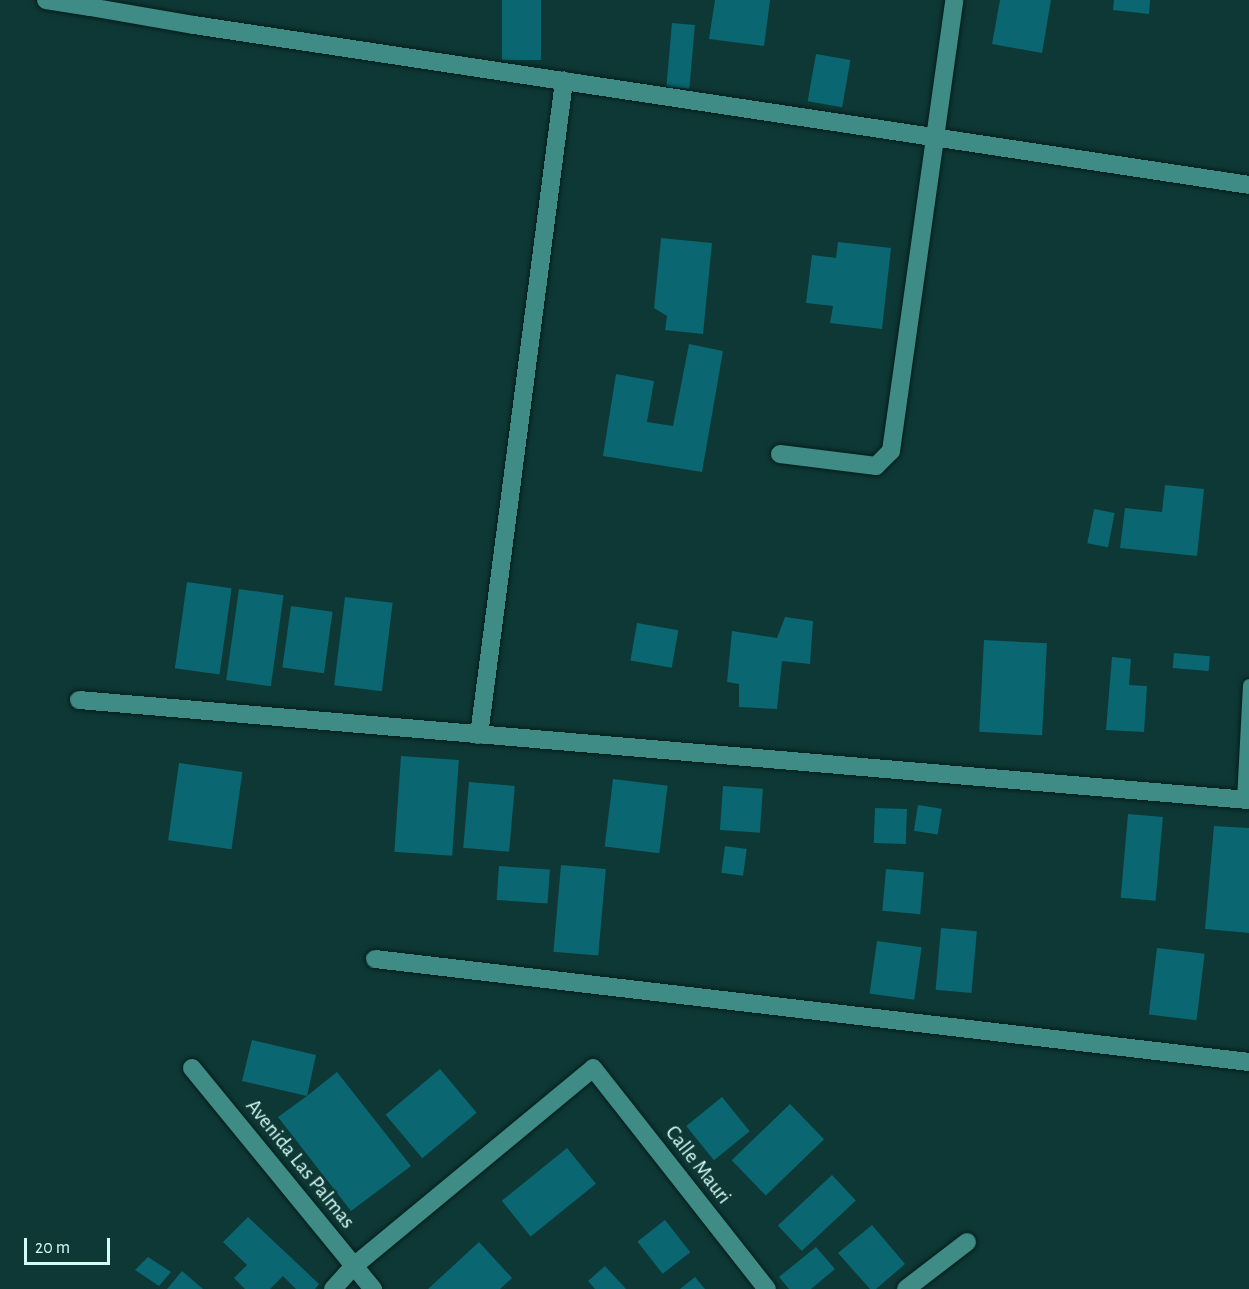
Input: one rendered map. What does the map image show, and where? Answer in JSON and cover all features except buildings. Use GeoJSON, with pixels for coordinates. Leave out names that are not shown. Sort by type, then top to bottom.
{"type":"FeatureCollection","features":[{"type":"Feature","properties":{"kind":"street"},"geometry":{"type":"LineString","coordinates":[[46,0],[91,4],[564,81],[1249,185]]}},
{"type":"Feature","properties":{"kind":"street"},"geometry":{"type":"LineString","coordinates":[[780,454],[876,466],[891,451],[954,0]]}},
{"type":"Feature","properties":{"kind":"street"},"geometry":{"type":"LineString","coordinates":[[479,735],[564,81]]}},
{"type":"Feature","properties":{"kind":"street"},"geometry":{"type":"LineString","coordinates":[[79,700],[1246,800]]}},
{"type":"Feature","properties":{"kind":"street"},"geometry":{"type":"LineString","coordinates":[[375,958],[1249,1062]]}},
{"type":"Feature","properties":{"kind":"street","name":"Avenida Las Palmas"},"geometry":{"type":"LineString","coordinates":[[192,1068],[373,1289]]}},
{"type":"Feature","properties":{"kind":"street","name":"Calle Mauri"},"geometry":{"type":"LineString","coordinates":[[354,1266],[593,1068],[767,1289]]}},
{"type":"Feature","properties":{"kind":"street"},"geometry":{"type":"LineString","coordinates":[[906,1289],[967,1242]]}},
{"type":"Feature","properties":{"kind":"street"},"geometry":{"type":"LineString","coordinates":[[333,1289],[354,1266]]}},
{"type":"Feature","properties":{"kind":"lane"},"geometry":{"type":"LineString","coordinates":[[1246,800],[1249,685]]}}]}
